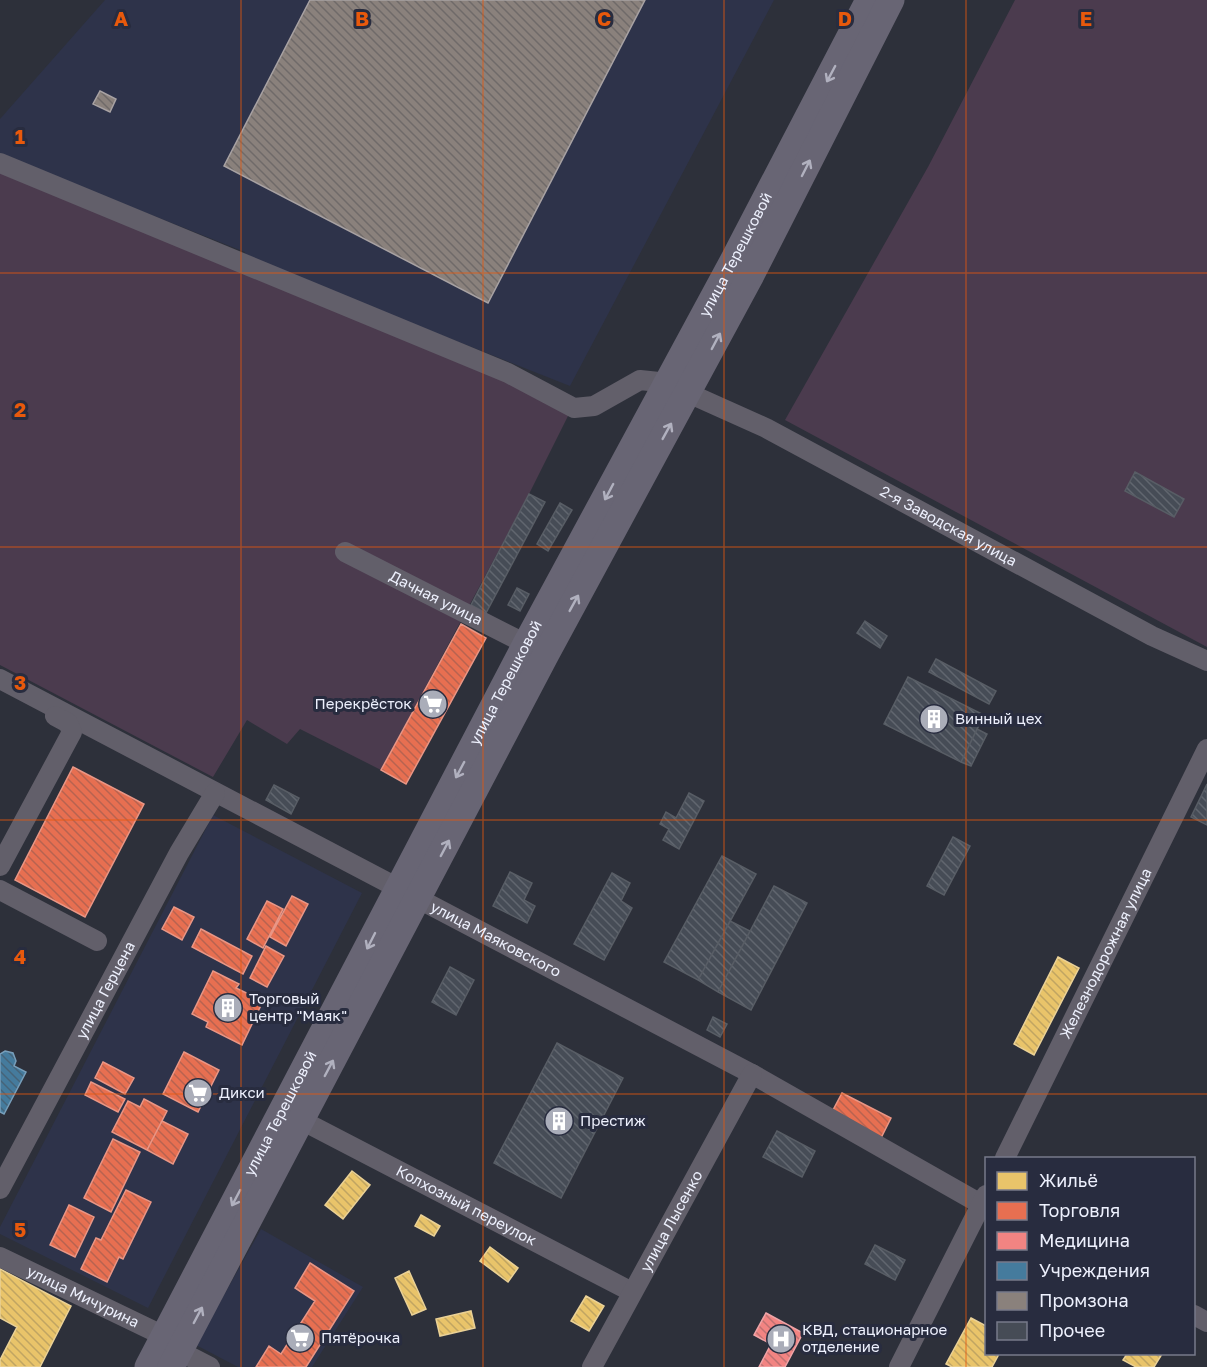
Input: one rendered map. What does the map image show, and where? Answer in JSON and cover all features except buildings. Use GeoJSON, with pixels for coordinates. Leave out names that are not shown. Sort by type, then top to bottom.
{"type":"FeatureCollection","features":[{"type":"Feature","properties":{"kind":"highway","name":"улица Терешковой"},"geometry":{"type":"LineString","coordinates":[[171,1351],[408,894],[546,654],[869,0]]}},
{"type":"Feature","properties":{"kind":"highway","name":"улица Терешковой"},"geometry":{"type":"LineString","coordinates":[[148,1367],[171,1351],[302,1120],[526,644],[678,389],[752,275],[891,0]]}},
{"type":"Feature","properties":{"kind":"street","name":"2-я Заводская улица"},"geometry":{"type":"LineString","coordinates":[[0,163],[508,373],[574,408],[594,405],[640,380],[678,389],[766,428],[1152,636],[1207,661]]}},
{"type":"Feature","properties":{"kind":"street","name":"Дачная улица"},"geometry":{"type":"LineString","coordinates":[[345,552],[526,644]]}},
{"type":"Feature","properties":{"kind":"street","name":"улица Маяковского"},"geometry":{"type":"LineString","coordinates":[[2,680],[752,1074],[985,1202]]}},
{"type":"Feature","properties":{"kind":"street"},"geometry":{"type":"LineString","coordinates":[[0,866],[72,732],[68,723],[19,696],[2,680]]}},
{"type":"Feature","properties":{"kind":"street","name":"Железнодорожная улица"},"geometry":{"type":"LineString","coordinates":[[1005,1157],[1207,749]]}},
{"type":"Feature","properties":{"kind":"street","name":"улица Герцена"},"geometry":{"type":"LineString","coordinates":[[0,1189],[179,853],[215,793]]}},
{"type":"Feature","properties":{"kind":"street"},"geometry":{"type":"LineString","coordinates":[[0,890],[98,941]]}},
{"type":"Feature","properties":{"kind":"street","name":"улица Лысенко"},"geometry":{"type":"LineString","coordinates":[[592,1367],[752,1074]]}},
{"type":"Feature","properties":{"kind":"street","name":"Колхозный переулок"},"geometry":{"type":"LineString","coordinates":[[302,1120],[632,1292]]}},
{"type":"Feature","properties":{"kind":"street"},"geometry":{"type":"LineString","coordinates":[[902,1366],[985,1202]]}},
{"type":"Feature","properties":{"kind":"street","name":"улица Мичурина"},"geometry":{"type":"LineString","coordinates":[[0,1257],[171,1351],[210,1367]]}},
{"type":"Feature","properties":{"kind":"shaded area"},"geometry":{"type":"Polygon","coordinates":[[[105,0],[774,0],[570,386],[246,258],[245,252],[0,155],[0,119],[105,0]]]}},
{"type":"Feature","properties":{"kind":"shaded area"},"geometry":{"type":"Polygon","coordinates":[[[1015,0],[1207,0],[1207,647],[785,420],[928,167],[1015,0]]]}},
{"type":"Feature","properties":{"kind":"shaded area"},"geometry":{"type":"Polygon","coordinates":[[[0,171],[480,368],[570,412],[529,494],[381,770],[300,729],[287,744],[247,720],[213,777],[0,665],[0,171]]]}},
{"type":"Feature","properties":{"kind":"shaded area"},"geometry":{"type":"Polygon","coordinates":[[[213,815],[362,893],[148,1308],[0,1234],[0,1227],[213,815]]]}},
{"type":"Feature","properties":{"kind":"shaded area"},"geometry":{"type":"Polygon","coordinates":[[[261,1229],[363,1287],[312,1367],[238,1367],[196,1345],[261,1229]]]}},
{"type":"Feature","properties":{"kind":"place","name":"Перекрёсток"},"geometry":{"type":"Point","coordinates":[433,704]}},
{"type":"Feature","properties":{"kind":"place","name":"Винный цех"},"geometry":{"type":"Point","coordinates":[934,719]}},
{"type":"Feature","properties":{"kind":"place","name":"Торговый центр \"Маяк\""},"geometry":{"type":"Point","coordinates":[228,1008]}},
{"type":"Feature","properties":{"kind":"place","name":"Дикси"},"geometry":{"type":"Point","coordinates":[198,1093]}},
{"type":"Feature","properties":{"kind":"place","name":"Престиж"},"geometry":{"type":"Point","coordinates":[559,1121]}},
{"type":"Feature","properties":{"kind":"place","name":"Пятёрочка"},"geometry":{"type":"Point","coordinates":[300,1338]}},
{"type":"Feature","properties":{"kind":"place","name":"КВД, стационарное отделение"},"geometry":{"type":"Point","coordinates":[781,1339]}}]}
